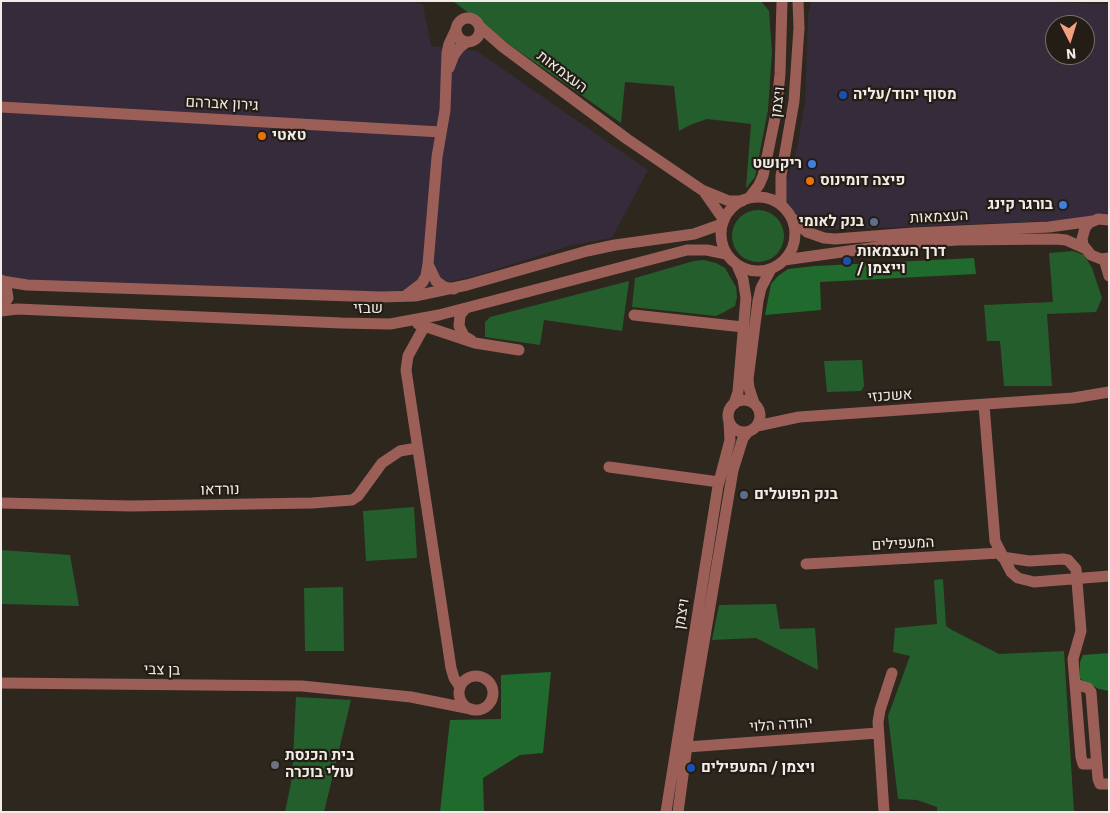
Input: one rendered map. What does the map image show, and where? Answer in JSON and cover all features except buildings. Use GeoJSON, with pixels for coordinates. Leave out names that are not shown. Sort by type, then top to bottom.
{"type":"FeatureCollection","features":[{"type":"Feature","properties":{"kind":"street","name":"ויצמן"},"geometry":{"type":"LineString","coordinates":[[746,200],[760,185],[776,113],[780,74],[782,1]]}},
{"type":"Feature","properties":{"kind":"street","name":"ויצמן"},"geometry":{"type":"LineString","coordinates":[[781,205],[782,176],[794,101],[799,28],[798,1]]}},
{"type":"Feature","properties":{"kind":"street"},"geometry":{"type":"LineString","coordinates":[[466,18],[474,20],[479,26],[480,34],[471,41],[463,41],[458,36],[456,29],[459,22],[466,18]]}},
{"type":"Feature","properties":{"kind":"street","name":"העצמאות"},"geometry":{"type":"LineString","coordinates":[[479,26],[502,47],[627,139],[702,190],[710,197],[723,222]]}},
{"type":"Feature","properties":{"kind":"street","name":"שבזי"},"geometry":{"type":"LineString","coordinates":[[404,296],[422,283],[426,276],[436,165],[445,110],[446,53],[456,29]]}},
{"type":"Feature","properties":{"kind":"street","name":"העצמאות"},"geometry":{"type":"LineString","coordinates":[[471,41],[490,42],[502,47]]}},
{"type":"Feature","properties":{"kind":"street","name":"שבזי"},"geometry":{"type":"LineString","coordinates":[[447,78],[454,55],[460,47],[471,41]]}},
{"type":"Feature","properties":{"kind":"street","name":"גירון אברהם"},"geometry":{"type":"LineString","coordinates":[[1,107],[441,132]]}},
{"type":"Feature","properties":{"kind":"street","name":"העצמאות"},"geometry":{"type":"LineString","coordinates":[[702,190],[729,200],[746,200]]}},
{"type":"Feature","properties":{"kind":"street"},"geometry":{"type":"LineString","coordinates":[[737,265],[745,288],[746,298],[738,392],[729,413],[732,427],[739,431],[753,429],[760,416],[756,405],[750,397],[748,379],[761,288],[772,269],[792,251],[795,241],[792,218],[781,205],[773,200],[764,198],[746,200],[728,212],[723,222],[720,237],[726,254],[737,265],[754,272],[772,269]]}},
{"type":"Feature","properties":{"kind":"street","name":"העצמאות"},"geometry":{"type":"LineString","coordinates":[[792,218],[807,232],[824,238],[835,239],[912,233],[1049,227],[1103,218],[1109,220]]}},
{"type":"Feature","properties":{"kind":"street"},"geometry":{"type":"LineString","coordinates":[[1084,248],[1082,239],[1085,228],[1093,221]]}},
{"type":"Feature","properties":{"kind":"street","name":"שבזי"},"geometry":{"type":"LineString","coordinates":[[2,281],[27,285],[404,296],[454,289],[577,253],[615,245],[694,234],[723,222]]}},
{"type":"Feature","properties":{"kind":"street","name":"העצמאות"},"geometry":{"type":"LineString","coordinates":[[784,260],[892,245],[957,240],[1056,239],[1066,240],[1084,248],[1090,255],[1106,258]]}},
{"type":"Feature","properties":{"kind":"street","name":"שבזי"},"geometry":{"type":"LineString","coordinates":[[1,311],[17,309],[369,324],[409,321],[465,309],[687,250],[707,250],[726,254]]}},
{"type":"Feature","properties":{"kind":"street"},"geometry":{"type":"LineString","coordinates":[[1106,258],[1109,276]]}},
{"type":"Feature","properties":{"kind":"street"},"geometry":{"type":"LineString","coordinates":[[428,264],[436,281],[444,287],[454,289]]}},
{"type":"Feature","properties":{"kind":"street"},"geometry":{"type":"LineString","coordinates":[[1,311],[8,298],[6,286],[2,281]]}},
{"type":"Feature","properties":{"kind":"street"},"geometry":{"type":"LineString","coordinates":[[465,309],[460,315],[458,326],[464,336],[475,343]]}},
{"type":"Feature","properties":{"kind":"street"},"geometry":{"type":"LineString","coordinates":[[634,315],[743,327]]}},
{"type":"Feature","properties":{"kind":"street"},"geometry":{"type":"LineString","coordinates":[[409,321],[475,343],[519,350]]}},
{"type":"Feature","properties":{"kind":"street"},"geometry":{"type":"LineString","coordinates":[[424,327],[408,356],[406,370],[451,668],[460,690],[462,702],[471,709],[481,709],[490,702],[492,696],[491,685],[488,681],[477,676],[467,679],[460,690],[449,699],[436,702]]}},
{"type":"Feature","properties":{"kind":"street","name":"אשכנזי"},"geometry":{"type":"LineString","coordinates":[[756,405],[779,415],[798,417],[1073,398],[1109,392]]}},
{"type":"Feature","properties":{"kind":"street"},"geometry":{"type":"LineString","coordinates":[[734,404],[742,400],[756,405]]}},
{"type":"Feature","properties":{"kind":"street"},"geometry":{"type":"LineString","coordinates":[[984,404],[995,541],[1011,572],[1018,578],[1034,582],[1109,576]]}},
{"type":"Feature","properties":{"kind":"street","name":"אשכנזי"},"geometry":{"type":"LineString","coordinates":[[753,429],[798,417]]}},
{"type":"Feature","properties":{"kind":"street","name":"ויצמן"},"geometry":{"type":"LineString","coordinates":[[666,812],[719,482],[730,440],[730,422]]}},
{"type":"Feature","properties":{"kind":"street","name":"ויצמן"},"geometry":{"type":"LineString","coordinates":[[678,812],[732,470],[744,438],[753,429]]}},
{"type":"Feature","properties":{"kind":"street","name":"נורדאו"},"geometry":{"type":"LineString","coordinates":[[1,503],[131,506],[312,503],[352,500],[358,496],[376,470],[390,456],[417,448]]}},
{"type":"Feature","properties":{"kind":"street"},"geometry":{"type":"LineString","coordinates":[[609,468],[719,482]]}},
{"type":"Feature","properties":{"kind":"street","name":"המעפילים"},"geometry":{"type":"LineString","coordinates":[[806,564],[1001,555],[1028,561],[1068,560],[1076,569],[1077,579]]}},
{"type":"Feature","properties":{"kind":"street"},"geometry":{"type":"LineString","coordinates":[[1077,579],[1081,631],[1073,659],[1075,684],[1088,688],[1091,692],[1098,779],[1105,784]]}},
{"type":"Feature","properties":{"kind":"street"},"geometry":{"type":"LineString","coordinates":[[884,812],[878,733],[880,710],[892,673]]}},
{"type":"Feature","properties":{"kind":"street","name":"בן צבי"},"geometry":{"type":"LineString","coordinates":[[1,683],[302,686],[410,697],[471,709]]}},
{"type":"Feature","properties":{"kind":"street","name":"יהודה הלוי"},"geometry":{"type":"LineString","coordinates":[[687,747],[878,733]]}},
{"type":"Feature","properties":{"kind":"shaded area"},"geometry":{"type":"Polygon","coordinates":[[[1,1],[407,1],[423,4],[431,46],[477,51],[648,170],[612,238],[572,245],[469,278],[404,290],[360,294],[1,280],[1,1]]]}},
{"type":"Feature","properties":{"kind":"shaded area"},"geometry":{"type":"Polygon","coordinates":[[[812,1],[1012,1],[1109,4],[1109,214],[1079,220],[823,230],[813,228],[792,210],[784,199],[785,186],[797,148],[805,103],[808,15],[812,1]]]}},
{"type":"Feature","properties":{"kind":"green space"},"geometry":{"type":"Polygon","coordinates":[[[453,1],[761,1],[769,11],[772,52],[768,110],[755,177],[746,188],[751,124],[707,119],[679,131],[674,86],[625,82],[621,123],[510,45],[453,1]]]}},
{"type":"Feature","properties":{"kind":"green space"},"geometry":{"type":"Polygon","coordinates":[[[753,210],[763,210],[777,217],[784,231],[784,241],[777,255],[763,262],[753,262],[743,258],[736,251],[732,241],[732,231],[736,221],[743,214],[753,210]]]}},
{"type":"Feature","properties":{"kind":"green space"},"geometry":{"type":"Polygon","coordinates":[[[1073,251],[1084,255],[1092,268],[1102,298],[1096,312],[1047,314],[1052,386],[1004,386],[1000,341],[987,341],[984,305],[1053,302],[1049,253],[1073,251]]]}},
{"type":"Feature","properties":{"kind":"green space"},"geometry":{"type":"Polygon","coordinates":[[[974,258],[976,274],[820,282],[821,310],[765,315],[771,284],[788,269],[974,258]]]}},
{"type":"Feature","properties":{"kind":"green space"},"geometry":{"type":"Polygon","coordinates":[[[704,260],[725,268],[736,287],[737,297],[735,306],[716,316],[632,307],[635,278],[694,261],[704,260]]]}},
{"type":"Feature","properties":{"kind":"green space"},"geometry":{"type":"Polygon","coordinates":[[[629,281],[622,331],[544,320],[540,345],[485,337],[485,322],[490,317],[629,281]]]}},
{"type":"Feature","properties":{"kind":"green space"},"geometry":{"type":"Polygon","coordinates":[[[862,360],[864,386],[861,391],[827,392],[824,361],[862,360]]]}},
{"type":"Feature","properties":{"kind":"green space"},"geometry":{"type":"Polygon","coordinates":[[[414,507],[417,558],[366,561],[363,511],[414,507]]]}},
{"type":"Feature","properties":{"kind":"green space"},"geometry":{"type":"Polygon","coordinates":[[[1,550],[70,555],[79,606],[1,604],[1,550]]]}},
{"type":"Feature","properties":{"kind":"green space"},"geometry":{"type":"Polygon","coordinates":[[[943,579],[946,626],[952,630],[999,654],[1064,651],[1074,812],[937,812],[937,807],[917,800],[898,799],[888,716],[910,656],[893,652],[895,628],[937,624],[934,580],[943,579]]]}},
{"type":"Feature","properties":{"kind":"green space"},"geometry":{"type":"Polygon","coordinates":[[[343,587],[344,651],[305,651],[304,588],[343,587]]]}},
{"type":"Feature","properties":{"kind":"green space"},"geometry":{"type":"Polygon","coordinates":[[[776,604],[780,629],[815,628],[818,670],[756,638],[712,640],[719,605],[776,604]]]}},
{"type":"Feature","properties":{"kind":"green space"},"geometry":{"type":"Polygon","coordinates":[[[1109,653],[1109,691],[1099,689],[1080,679],[1080,662],[1083,655],[1109,653]]]}},
{"type":"Feature","properties":{"kind":"green space"},"geometry":{"type":"Polygon","coordinates":[[[551,672],[543,753],[520,755],[483,778],[484,812],[440,812],[450,720],[501,719],[501,675],[551,672]]]}},
{"type":"Feature","properties":{"kind":"green space"},"geometry":{"type":"Polygon","coordinates":[[[296,697],[351,700],[324,812],[285,812],[292,778],[296,697]]]}},
{"type":"Feature","properties":{"kind":"place","name":"מסוף יהוד/עליה"},"geometry":{"type":"Point","coordinates":[843,95]}},
{"type":"Feature","properties":{"kind":"place","name":"טאטי"},"geometry":{"type":"Point","coordinates":[262,136]}},
{"type":"Feature","properties":{"kind":"place","name":"ריקושט"},"geometry":{"type":"Point","coordinates":[812,164]}},
{"type":"Feature","properties":{"kind":"place","name":"פיצה דומינוס"},"geometry":{"type":"Point","coordinates":[810,181]}},
{"type":"Feature","properties":{"kind":"place","name":"בורגר קינג"},"geometry":{"type":"Point","coordinates":[1063,205]}},
{"type":"Feature","properties":{"kind":"place","name":"בנק לאומי"},"geometry":{"type":"Point","coordinates":[874,222]}},
{"type":"Feature","properties":{"kind":"place","name":"דרך העצמאות / וייצמן"},"geometry":{"type":"Point","coordinates":[847,261]}},
{"type":"Feature","properties":{"kind":"place","name":"בנק הפועלים"},"geometry":{"type":"Point","coordinates":[744,495]}},
{"type":"Feature","properties":{"kind":"place","name":"בית הכנסת עולי בוכרה"},"geometry":{"type":"Point","coordinates":[275,765]}},
{"type":"Feature","properties":{"kind":"place","name":"ויצמן / המעפילים"},"geometry":{"type":"Point","coordinates":[691,768]}}]}
